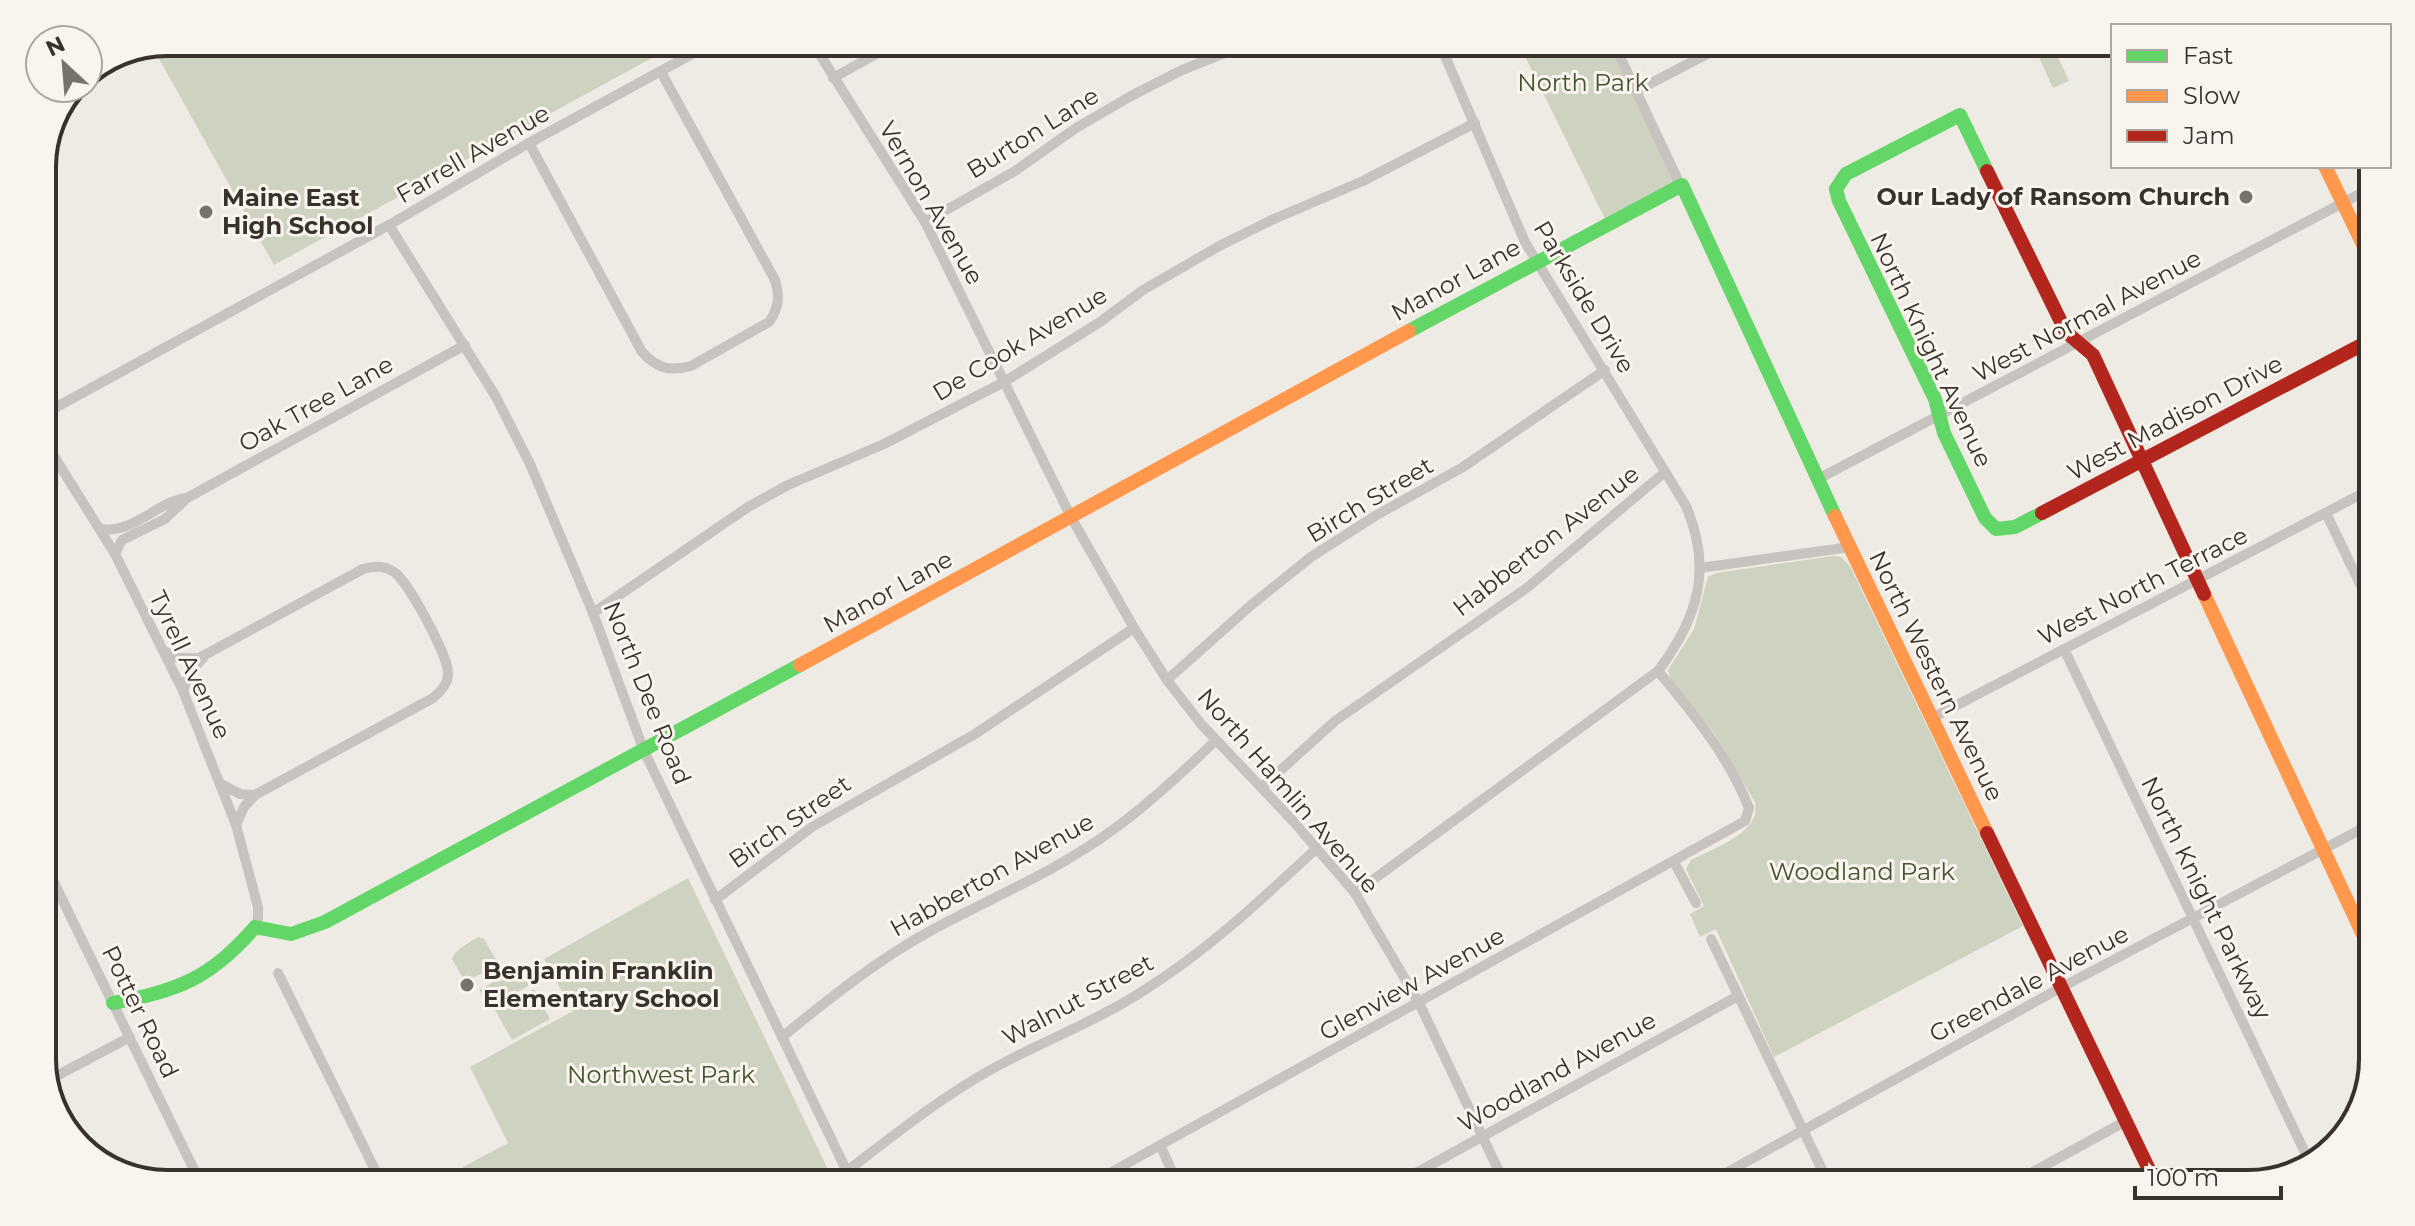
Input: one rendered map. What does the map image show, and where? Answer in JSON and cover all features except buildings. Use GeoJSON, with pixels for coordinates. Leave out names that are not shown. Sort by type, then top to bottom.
{"type":"FeatureCollection","features":[{"type":"Feature","properties":{"kind":"street","name":"Farrell Avenue"},"geometry":{"type":"LineString","coordinates":[[56,407],[689,56]]}},
{"type":"Feature","properties":{"kind":"street","name":"Vernon Avenue"},"geometry":{"type":"LineString","coordinates":[[820,56],[925,222],[1071,517]]}},
{"type":"Feature","properties":{"kind":"street"},"geometry":{"type":"LineString","coordinates":[[833,78],[873,56]]}},
{"type":"Feature","properties":{"kind":"street","name":"Burton Lane"},"geometry":{"type":"LineString","coordinates":[[925,222],[1015,171],[1076,128],[1131,96],[1217,56]]}},
{"type":"Feature","properties":{"kind":"street","name":"Parkside Drive"},"geometry":{"type":"LineString","coordinates":[[1445,56],[1519,230],[1692,520],[1700,568]]}},
{"type":"Feature","properties":{"kind":"street","name":"North Western Avenue"},"geometry":{"type":"LineString","coordinates":[[1620,56],[1850,547],[2149,1170]]}},
{"type":"Feature","properties":{"kind":"street"},"geometry":{"type":"LineString","coordinates":[[1636,91],[1703,56]]}},
{"type":"Feature","properties":{"kind":"street"},"geometry":{"type":"LineString","coordinates":[[529,143],[642,352],[655,365],[678,370],[691,366],[769,322],[776,312],[779,293],[775,280],[661,72]]}},
{"type":"Feature","properties":{"kind":"street","name":"North Knight Avenue"},"geometry":{"type":"LineString","coordinates":[[1996,529],[1985,518],[1944,433],[1935,399],[1839,201],[1838,184],[1846,174],[1960,115],[2066,332],[2080,343]]}},
{"type":"Feature","properties":{"kind":"street","name":"De Cook Avenue"},"geometry":{"type":"LineString","coordinates":[[593,613],[748,507],[788,485],[912,430],[1004,382],[1094,326],[1143,290],[1221,245],[1376,175],[1475,123]]}},
{"type":"Feature","properties":{"kind":"street"},"geometry":{"type":"LineString","coordinates":[[2326,168],[2359,236]]}},
{"type":"Feature","properties":{"kind":"street","name":"Manor Lane"},"geometry":{"type":"LineString","coordinates":[[255,927],[291,934],[317,926],[644,751],[1679,182]]}},
{"type":"Feature","properties":{"kind":"street","name":"West Normal Avenue"},"geometry":{"type":"LineString","coordinates":[[1818,479],[2359,194]]}},
{"type":"Feature","properties":{"kind":"street","name":"North Dee Road"},"geometry":{"type":"LineString","coordinates":[[389,225],[465,345],[530,464],[593,613],[644,751],[847,1170]]}},
{"type":"Feature","properties":{"kind":"street"},"geometry":{"type":"LineString","coordinates":[[2080,343],[2093,355],[2359,927]]}},
{"type":"Feature","properties":{"kind":"street","name":"Oak Tree Lane"},"geometry":{"type":"LineString","coordinates":[[115,554],[122,540],[165,519],[187,498],[465,345]]}},
{"type":"Feature","properties":{"kind":"street","name":"West Madison Drive"},"geometry":{"type":"LineString","coordinates":[[1996,529],[2015,527],[2359,346]]}},
{"type":"Feature","properties":{"kind":"street","name":"Birch Street"},"geometry":{"type":"LineString","coordinates":[[1167,680],[1311,557],[1375,516],[1463,467],[1605,370]]}},
{"type":"Feature","properties":{"kind":"street","name":"Tyrell Avenue"},"geometry":{"type":"LineString","coordinates":[[56,459],[115,554],[183,691],[236,825],[258,907],[255,927]]}},
{"type":"Feature","properties":{"kind":"street","name":"Habberton Avenue"},"geometry":{"type":"LineString","coordinates":[[1262,787],[1335,721],[1528,587],[1665,472]]}},
{"type":"Feature","properties":{"kind":"street","name":"West North Terrace"},"geometry":{"type":"LineString","coordinates":[[1932,718],[2359,495]]}},
{"type":"Feature","properties":{"kind":"street","name":"Oak Tree Lane"},"geometry":{"type":"LineString","coordinates":[[100,529],[126,528],[176,500],[187,498]]}},
{"type":"Feature","properties":{"kind":"street"},"geometry":{"type":"LineString","coordinates":[[2326,513],[2359,582]]}},
{"type":"Feature","properties":{"kind":"street","name":"North Hamlin Avenue"},"geometry":{"type":"LineString","coordinates":[[1071,517],[1167,680],[1215,741],[1262,787],[1355,893],[1419,1003],[1498,1170]]}},
{"type":"Feature","properties":{"kind":"street"},"geometry":{"type":"LineString","coordinates":[[1355,893],[1658,671],[1687,628],[1698,595],[1700,568],[1850,547]]}},
{"type":"Feature","properties":{"kind":"street"},"geometry":{"type":"LineString","coordinates":[[164,651],[185,659],[199,658],[372,566],[391,569],[400,577],[445,660],[449,673],[447,681],[433,698],[255,795],[244,807],[236,825]]}},
{"type":"Feature","properties":{"kind":"street","name":"Birch Street"},"geometry":{"type":"LineString","coordinates":[[715,900],[812,827],[975,734],[1134,628]]}},
{"type":"Feature","properties":{"kind":"street","name":"North Knight Parkway"},"geometry":{"type":"LineString","coordinates":[[2064,649],[2305,1153]]}},
{"type":"Feature","properties":{"kind":"street"},"geometry":{"type":"LineString","coordinates":[[183,691],[195,665],[212,652]]}},
{"type":"Feature","properties":{"kind":"street","name":"Glenview Avenue"},"geometry":{"type":"LineString","coordinates":[[1115,1170],[1739,826],[1749,814],[1746,800],[1698,719],[1658,671]]}},
{"type":"Feature","properties":{"kind":"street","name":"Habberton Avenue"},"geometry":{"type":"LineString","coordinates":[[782,1037],[855,978],[904,946],[1033,880],[1114,829],[1215,741]]}},
{"type":"Feature","properties":{"kind":"street"},"geometry":{"type":"LineString","coordinates":[[221,784],[240,794],[255,795]]}},
{"type":"Feature","properties":{"kind":"street","name":"Greendale Avenue"},"geometry":{"type":"LineString","coordinates":[[1732,1170],[2062,987],[2359,830]]}},
{"type":"Feature","properties":{"kind":"street","name":"Walnut Street"},"geometry":{"type":"LineString","coordinates":[[848,1170],[966,1084],[1029,1049],[1108,1012],[1169,974],[1220,936],[1317,848]]}},
{"type":"Feature","properties":{"kind":"street"},"geometry":{"type":"LineString","coordinates":[[1674,862],[1696,903]]}},
{"type":"Feature","properties":{"kind":"street","name":"Potter Road"},"geometry":{"type":"LineString","coordinates":[[56,887],[194,1170]]}},
{"type":"Feature","properties":{"kind":"street"},"geometry":{"type":"LineString","coordinates":[[113,1003],[177,989],[197,980],[217,968],[255,927]]}},
{"type":"Feature","properties":{"kind":"street"},"geometry":{"type":"LineString","coordinates":[[1711,939],[1822,1170]]}},
{"type":"Feature","properties":{"kind":"street"},"geometry":{"type":"LineString","coordinates":[[278,973],[375,1170]]}},
{"type":"Feature","properties":{"kind":"street","name":"Woodland Avenue"},"geometry":{"type":"LineString","coordinates":[[1421,1170],[1738,996]]}},
{"type":"Feature","properties":{"kind":"street"},"geometry":{"type":"LineString","coordinates":[[57,1076],[130,1037]]}},
{"type":"Feature","properties":{"kind":"street"},"geometry":{"type":"LineString","coordinates":[[2037,1170],[2126,1121]]}},
{"type":"Feature","properties":{"kind":"street"},"geometry":{"type":"LineString","coordinates":[[1160,1145],[1172,1170]]}},
{"type":"Feature","properties":{"kind":"green space"},"geometry":{"type":"Polygon","coordinates":[[[655,56],[274,265],[158,57],[655,56]]]}},
{"type":"Feature","properties":{"kind":"green space","name":"North Park"},"geometry":{"type":"Polygon","coordinates":[[[1525,56],[1614,56],[1675,182],[1605,219],[1525,56]]]}},
{"type":"Feature","properties":{"kind":"green space"},"geometry":{"type":"Polygon","coordinates":[[[2038,56],[2057,56],[2069,81],[2053,88],[2038,56]]]}},
{"type":"Feature","properties":{"kind":"green space","name":"Woodland Park"},"geometry":{"type":"Polygon","coordinates":[[[1841,557],[1850,566],[2023,926],[1774,1057],[1716,929],[1700,937],[1690,914],[1704,906],[1686,869],[1691,860],[1744,831],[1755,813],[1755,802],[1714,733],[1671,680],[1668,670],[1694,629],[1708,577],[1716,573],[1841,557]]]}},
{"type":"Feature","properties":{"kind":"green space","name":"Northwest Park"},"geometry":{"type":"Polygon","coordinates":[[[688,878],[828,1170],[464,1170],[463,1167],[508,1143],[470,1067],[573,1011],[544,959],[688,878]]]}},
{"type":"Feature","properties":{"kind":"green space"},"geometry":{"type":"Polygon","coordinates":[[[478,937],[484,939],[497,961],[494,967],[465,982],[452,959],[459,949],[478,937]]]}},
{"type":"Feature","properties":{"kind":"green space"},"geometry":{"type":"Polygon","coordinates":[[[525,964],[535,982],[489,1008],[479,990],[525,964]]]}},
{"type":"Feature","properties":{"kind":"green space"},"geometry":{"type":"Polygon","coordinates":[[[534,989],[550,1019],[512,1040],[495,1010],[534,989]]]}},
{"type":"Feature","properties":{"kind":"traffic: fast"},"geometry":{"type":"LineString","coordinates":[[1987,171],[1960,115],[1846,174],[1836,189],[1839,201],[1935,399],[1944,433],[1985,518],[1996,529],[2015,527],[2042,513]]}},
{"type":"Feature","properties":{"kind":"traffic: fast"},"geometry":{"type":"LineString","coordinates":[[1409,331],[1682,185],[1835,516]]}},
{"type":"Feature","properties":{"kind":"traffic: fast"},"geometry":{"type":"LineString","coordinates":[[113,1003],[157,993],[192,980],[223,959],[255,927],[291,934],[325,922],[800,665]]}},
{"type":"Feature","properties":{"kind":"traffic: slow"},"geometry":{"type":"LineString","coordinates":[[2326,168],[2359,236]]}},
{"type":"Feature","properties":{"kind":"traffic: slow"},"geometry":{"type":"LineString","coordinates":[[800,665],[1409,331]]}},
{"type":"Feature","properties":{"kind":"traffic: slow"},"geometry":{"type":"LineString","coordinates":[[1835,516],[1987,833]]}},
{"type":"Feature","properties":{"kind":"traffic: slow"},"geometry":{"type":"LineString","coordinates":[[2204,594],[2359,926]]}},
{"type":"Feature","properties":{"kind":"traffic: jam"},"geometry":{"type":"LineString","coordinates":[[1987,171],[2066,332],[2093,355],[2204,594]]}},
{"type":"Feature","properties":{"kind":"traffic: jam"},"geometry":{"type":"LineString","coordinates":[[2042,513],[2359,346]]}},
{"type":"Feature","properties":{"kind":"traffic: jam"},"geometry":{"type":"LineString","coordinates":[[1987,833],[2149,1170]]}},
{"type":"Feature","properties":{"kind":"place","name":"Our Lady of Ransom Church"},"geometry":{"type":"Point","coordinates":[2246,197]}},
{"type":"Feature","properties":{"kind":"place","name":"Maine East High School"},"geometry":{"type":"Point","coordinates":[206,212]}},
{"type":"Feature","properties":{"kind":"place","name":"Benjamin Franklin Elementary School"},"geometry":{"type":"Point","coordinates":[467,985]}}]}
